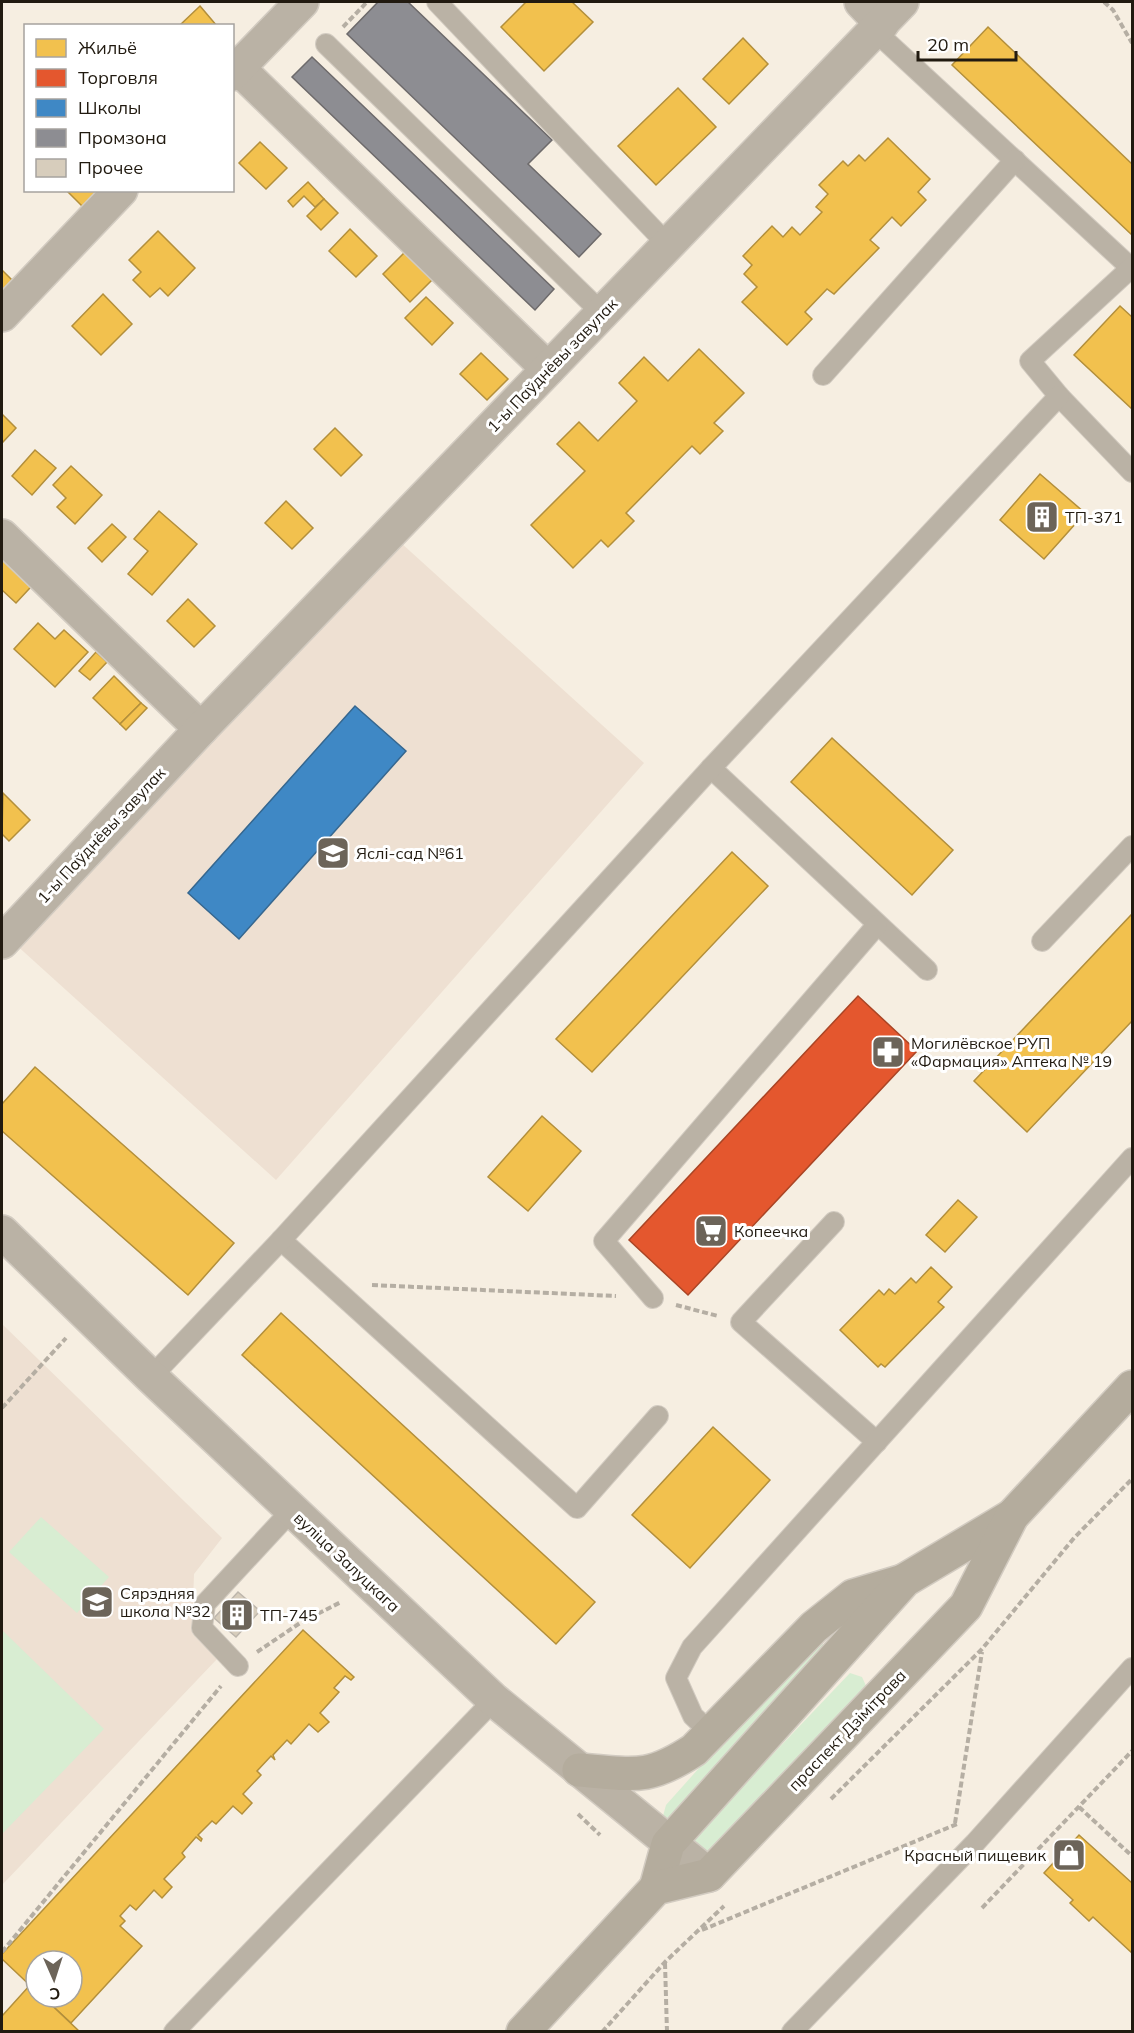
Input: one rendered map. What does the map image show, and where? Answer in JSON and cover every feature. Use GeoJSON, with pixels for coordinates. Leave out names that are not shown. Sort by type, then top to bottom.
{"type":"FeatureCollection","features":[{"type":"Feature","properties":{"kind":"main road","name":"праспект Дзімітрава"},"geometry":{"type":"LineString","coordinates":[[709,1875],[966,1606],[1012,1516],[1132,1387]]}},
{"type":"Feature","properties":{"kind":"main road"},"geometry":{"type":"LineString","coordinates":[[579,1770],[645,1774],[672,1764],[694,1750],[814,1627],[853,1596],[905,1580],[1012,1516]]}},
{"type":"Feature","properties":{"kind":"main road"},"geometry":{"type":"LineString","coordinates":[[523,2031],[656,1888],[668,1844],[905,1580]]}},
{"type":"Feature","properties":{"kind":"main road"},"geometry":{"type":"LineString","coordinates":[[656,1888],[709,1875]]}},
{"type":"Feature","properties":{"kind":"street"},"geometry":{"type":"LineString","coordinates":[[302,2],[235,71],[548,369]]}},
{"type":"Feature","properties":{"kind":"street","name":"1-ы Паўднёвы завулак"},"geometry":{"type":"LineString","coordinates":[[2,942],[201,729],[668,245],[880,15]]}},
{"type":"Feature","properties":{"kind":"street"},"geometry":{"type":"LineString","coordinates":[[2,315],[119,192]]}},
{"type":"Feature","properties":{"kind":"street"},"geometry":{"type":"LineString","coordinates":[[2,536],[201,729]]}},
{"type":"Feature","properties":{"kind":"street","name":"вуліца Залуцкага"},"geometry":{"type":"LineString","coordinates":[[2,1232],[151,1377],[494,1700],[668,1844],[709,1875]]}},
{"type":"Feature","properties":{"kind":"lane"},"geometry":{"type":"LineString","coordinates":[[437,2],[668,245]]}},
{"type":"Feature","properties":{"kind":"lane"},"geometry":{"type":"LineString","coordinates":[[880,15],[1015,160],[1132,268],[1030,362],[1059,396],[1132,472]]}},
{"type":"Feature","properties":{"kind":"lane"},"geometry":{"type":"LineString","coordinates":[[326,44],[602,313]]}},
{"type":"Feature","properties":{"kind":"lane"},"geometry":{"type":"LineString","coordinates":[[823,375],[1015,160]]}},
{"type":"Feature","properties":{"kind":"lane"},"geometry":{"type":"LineString","coordinates":[[151,1377],[281,1240],[711,768],[1059,396]]}},
{"type":"Feature","properties":{"kind":"lane"},"geometry":{"type":"LineString","coordinates":[[711,768],[927,970]]}},
{"type":"Feature","properties":{"kind":"lane"},"geometry":{"type":"LineString","coordinates":[[1042,941],[1132,846]]}},
{"type":"Feature","properties":{"kind":"lane"},"geometry":{"type":"LineString","coordinates":[[653,1298],[604,1241],[878,925]]}},
{"type":"Feature","properties":{"kind":"lane"},"geometry":{"type":"LineString","coordinates":[[711,1732],[693,1716],[676,1678],[692,1647],[1132,1158]]}},
{"type":"Feature","properties":{"kind":"lane"},"geometry":{"type":"LineString","coordinates":[[834,1222],[741,1322],[877,1442]]}},
{"type":"Feature","properties":{"kind":"lane"},"geometry":{"type":"LineString","coordinates":[[281,1240],[577,1508],[658,1416]]}},
{"type":"Feature","properties":{"kind":"lane"},"geometry":{"type":"LineString","coordinates":[[238,1666],[202,1628],[205,1604],[292,1510]]}},
{"type":"Feature","properties":{"kind":"lane"},"geometry":{"type":"LineString","coordinates":[[792,2031],[975,1843],[1132,1668]]}},
{"type":"Feature","properties":{"kind":"lane"},"geometry":{"type":"LineString","coordinates":[[174,2031],[494,1700]]}},
{"type":"Feature","properties":{"kind":"path"},"geometry":{"type":"LineString","coordinates":[[326,44],[367,2]]}},
{"type":"Feature","properties":{"kind":"path"},"geometry":{"type":"LineString","coordinates":[[1104,2],[1113,10],[1132,43]]}},
{"type":"Feature","properties":{"kind":"path"},"geometry":{"type":"LineString","coordinates":[[326,1282],[653,1298],[741,1322]]}},
{"type":"Feature","properties":{"kind":"path"},"geometry":{"type":"LineString","coordinates":[[2,1952],[238,1666],[300,1623],[350,1598],[383,1595]]}},
{"type":"Feature","properties":{"kind":"path"},"geometry":{"type":"LineString","coordinates":[[955,1823],[982,1649]]}},
{"type":"Feature","properties":{"kind":"path"},"geometry":{"type":"LineString","coordinates":[[982,1908],[1132,1751]]}},
{"type":"Feature","properties":{"kind":"path"},"geometry":{"type":"LineString","coordinates":[[1079,1807],[1132,1856]]}},
{"type":"Feature","properties":{"kind":"path"},"geometry":{"type":"LineString","coordinates":[[955,1823],[975,1843]]}},
{"type":"Feature","properties":{"kind":"path"},"geometry":{"type":"LineString","coordinates":[[698,1931],[955,1823]]}},
{"type":"Feature","properties":{"kind":"path"},"geometry":{"type":"LineString","coordinates":[[665,1962],[667,2031]]}},
{"type":"Feature","properties":{"kind":"shaded area","name":"Яслі-сад №61"},"geometry":{"type":"Polygon","coordinates":[[[400,542],[644,763],[276,1180],[14,943],[400,542]]]}},
{"type":"Feature","properties":{"kind":"shaded area","name":"Сярэдняя школа №32"},"geometry":{"type":"Polygon","coordinates":[[[2,1324],[222,1538],[194,1574],[192,1630],[217,1659],[2,1885],[2,1324]]]}},
{"type":"Feature","properties":{"kind":"green space"},"geometry":{"type":"Polygon","coordinates":[[[41,1517],[109,1577],[77,1613],[9,1552],[41,1517]]]}},
{"type":"Feature","properties":{"kind":"green space"},"geometry":{"type":"Polygon","coordinates":[[[2,1630],[104,1729],[2,1834],[2,1630]]]}},
{"type":"Feature","properties":{"kind":"green space"},"geometry":{"type":"Polygon","coordinates":[[[823,1644],[821,1661],[675,1821],[663,1816],[666,1805],[809,1645],[823,1644]]]}},
{"type":"Feature","properties":{"kind":"green space"},"geometry":{"type":"Polygon","coordinates":[[[850,1673],[862,1677],[867,1688],[709,1856],[694,1848],[696,1835],[850,1673]]]}},
{"type":"Feature","properties":{"kind":"building: Жильё"},"geometry":{"type":"Polygon","coordinates":[[[526,2],[572,2],[593,22],[544,71],[501,27],[526,2]]]}},
{"type":"Feature","properties":{"kind":"building: Жильё"},"geometry":{"type":"Polygon","coordinates":[[[200,6],[215,24],[181,24],[200,6]]]}},
{"type":"Feature","properties":{"kind":"building: Жильё"},"geometry":{"type":"Polygon","coordinates":[[[988,27],[1132,164],[1132,235],[952,65],[988,27]]]}},
{"type":"Feature","properties":{"kind":"building: Жильё"},"geometry":{"type":"Polygon","coordinates":[[[743,38],[768,64],[729,104],[703,79],[743,38]]]}},
{"type":"Feature","properties":{"kind":"building: Жильё"},"geometry":{"type":"Polygon","coordinates":[[[678,88],[716,127],[656,185],[618,146],[678,88]]]}},
{"type":"Feature","properties":{"kind":"building: Жильё"},"geometry":{"type":"Polygon","coordinates":[[[888,138],[930,179],[918,192],[926,200],[901,226],[892,217],[870,240],[879,248],[834,294],[827,289],[805,312],[812,319],[787,345],[742,302],[757,287],[744,274],[752,265],[743,256],[772,226],[783,237],[792,227],[800,235],[822,212],[816,207],[828,194],[819,185],[843,161],[848,166],[859,155],[865,161],[888,138]]]}},
{"type":"Feature","properties":{"kind":"building: Жильё"},"geometry":{"type":"Polygon","coordinates":[[[260,142],[287,168],[266,189],[239,163],[260,142]]]}},
{"type":"Feature","properties":{"kind":"building: Жильё"},"geometry":{"type":"Polygon","coordinates":[[[308,182],[324,199],[315,207],[304,196],[293,207],[288,201],[308,182]]]}},
{"type":"Feature","properties":{"kind":"building: Жильё"},"geometry":{"type":"Polygon","coordinates":[[[68,192],[101,192],[85,209],[68,192]]]}},
{"type":"Feature","properties":{"kind":"building: Жильё"},"geometry":{"type":"Polygon","coordinates":[[[324,199],[338,213],[321,230],[307,216],[324,199]]]}},
{"type":"Feature","properties":{"kind":"building: Жильё"},"geometry":{"type":"Polygon","coordinates":[[[350,229],[377,256],[356,277],[329,251],[350,229]]]}},
{"type":"Feature","properties":{"kind":"building: Жильё"},"geometry":{"type":"Polygon","coordinates":[[[158,231],[195,268],[168,296],[160,288],[150,297],[133,280],[141,272],[129,260],[158,231]]]}},
{"type":"Feature","properties":{"kind":"building: Жильё"},"geometry":{"type":"Polygon","coordinates":[[[405,252],[433,279],[410,302],[383,274],[405,252]]]}},
{"type":"Feature","properties":{"kind":"building: Жильё"},"geometry":{"type":"Polygon","coordinates":[[[2,270],[18,286],[2,303],[2,270]]]}},
{"type":"Feature","properties":{"kind":"building: Жильё"},"geometry":{"type":"Polygon","coordinates":[[[103,294],[132,324],[101,355],[72,326],[103,294]]]}},
{"type":"Feature","properties":{"kind":"building: Жильё"},"geometry":{"type":"Polygon","coordinates":[[[426,297],[453,323],[432,345],[405,318],[426,297]]]}},
{"type":"Feature","properties":{"kind":"building: Жильё"},"geometry":{"type":"Polygon","coordinates":[[[1120,306],[1132,317],[1132,409],[1074,355],[1120,306]]]}},
{"type":"Feature","properties":{"kind":"building: Жильё"},"geometry":{"type":"Polygon","coordinates":[[[699,349],[744,393],[714,423],[723,431],[700,454],[692,446],[626,513],[634,521],[608,547],[601,540],[573,568],[531,525],[585,471],[557,444],[579,422],[598,441],[637,401],[619,383],[644,357],[668,381],[699,349]]]}},
{"type":"Feature","properties":{"kind":"building: Жильё"},"geometry":{"type":"Polygon","coordinates":[[[481,353],[508,379],[487,400],[460,374],[481,353]]]}},
{"type":"Feature","properties":{"kind":"building: Жильё"},"geometry":{"type":"Polygon","coordinates":[[[2,414],[16,428],[2,443],[2,414]]]}},
{"type":"Feature","properties":{"kind":"building: Жильё"},"geometry":{"type":"Polygon","coordinates":[[[335,428],[362,455],[341,476],[314,449],[335,428]]]}},
{"type":"Feature","properties":{"kind":"building: Жильё"},"geometry":{"type":"Polygon","coordinates":[[[35,450],[56,468],[32,495],[12,476],[35,450]]]}},
{"type":"Feature","properties":{"kind":"building: Жильё"},"geometry":{"type":"Polygon","coordinates":[[[71,466],[102,495],[75,524],[57,507],[66,498],[53,485],[71,466]]]}},
{"type":"Feature","properties":{"kind":"building: Жильё","name":"ТП-371"},"geometry":{"type":"Polygon","coordinates":[[[1040,474],[1085,513],[1044,559],[1000,520],[1040,474]]]}},
{"type":"Feature","properties":{"kind":"building: Жильё"},"geometry":{"type":"Polygon","coordinates":[[[286,501],[313,528],[292,549],[265,523],[286,501]]]}},
{"type":"Feature","properties":{"kind":"building: Жильё"},"geometry":{"type":"Polygon","coordinates":[[[159,511],[197,544],[152,595],[128,574],[148,551],[134,539],[159,511]]]}},
{"type":"Feature","properties":{"kind":"building: Жильё"},"geometry":{"type":"Polygon","coordinates":[[[112,524],[126,537],[102,562],[88,548],[112,524]]]}},
{"type":"Feature","properties":{"kind":"building: Жильё"},"geometry":{"type":"Polygon","coordinates":[[[2,548],[41,576],[16,603],[2,590],[2,548]]]}},
{"type":"Feature","properties":{"kind":"building: Жильё"},"geometry":{"type":"Polygon","coordinates":[[[188,599],[215,626],[194,647],[167,621],[188,599]]]}},
{"type":"Feature","properties":{"kind":"building: Жильё"},"geometry":{"type":"Polygon","coordinates":[[[38,623],[55,639],[64,630],[88,652],[55,687],[14,649],[38,623]]]}},
{"type":"Feature","properties":{"kind":"building: Жильё"},"geometry":{"type":"Polygon","coordinates":[[[96,652],[107,662],[90,680],[79,671],[96,652]]]}},
{"type":"Feature","properties":{"kind":"building: Жильё"},"geometry":{"type":"Polygon","coordinates":[[[114,676],[141,703],[120,724],[93,698],[114,676]]]}},
{"type":"Feature","properties":{"kind":"building: Жильё"},"geometry":{"type":"Polygon","coordinates":[[[141,703],[147,708],[126,730],[120,724],[141,703]]]}},
{"type":"Feature","properties":{"kind":"building: Жильё"},"geometry":{"type":"Polygon","coordinates":[[[832,738],[953,850],[912,895],[791,782],[832,738]]]}},
{"type":"Feature","properties":{"kind":"building: Жильё"},"geometry":{"type":"Polygon","coordinates":[[[3,793],[30,820],[9,841],[2,834],[3,793]]]}},
{"type":"Feature","properties":{"kind":"building: Жильё"},"geometry":{"type":"Polygon","coordinates":[[[732,852],[768,886],[592,1072],[556,1039],[732,852]]]}},
{"type":"Feature","properties":{"kind":"building: Жильё"},"geometry":{"type":"Polygon","coordinates":[[[1132,914],[1132,1021],[1027,1132],[974,1081],[1132,914]]]}},
{"type":"Feature","properties":{"kind":"building: Жильё"},"geometry":{"type":"Polygon","coordinates":[[[35,1067],[234,1243],[188,1295],[2,1131],[2,1104],[35,1067]]]}},
{"type":"Feature","properties":{"kind":"building: Жильё"},"geometry":{"type":"Polygon","coordinates":[[[542,1116],[581,1151],[528,1211],[488,1177],[542,1116]]]}},
{"type":"Feature","properties":{"kind":"building: Жильё"},"geometry":{"type":"Polygon","coordinates":[[[958,1200],[977,1217],[945,1252],[926,1235],[958,1200]]]}},
{"type":"Feature","properties":{"kind":"building: Жильё"},"geometry":{"type":"Polygon","coordinates":[[[931,1267],[952,1287],[938,1302],[944,1307],[885,1367],[881,1364],[878,1367],[840,1330],[879,1290],[884,1295],[889,1289],[895,1294],[911,1278],[916,1283],[931,1267]]]}},
{"type":"Feature","properties":{"kind":"building: Жильё"},"geometry":{"type":"Polygon","coordinates":[[[281,1313],[595,1602],[556,1644],[242,1355],[281,1313]]]}},
{"type":"Feature","properties":{"kind":"building: Жильё"},"geometry":{"type":"Polygon","coordinates":[[[713,1427],[770,1480],[690,1568],[632,1515],[713,1427]]]}},
{"type":"Feature","properties":{"kind":"building: Жильё"},"geometry":{"type":"Polygon","coordinates":[[[303,1630],[354,1677],[351,1680],[345,1676],[334,1688],[339,1692],[320,1713],[329,1722],[318,1732],[309,1724],[291,1744],[287,1740],[273,1755],[275,1760],[271,1756],[257,1771],[261,1775],[243,1794],[252,1803],[242,1814],[233,1806],[216,1824],[212,1821],[198,1835],[201,1841],[196,1837],[182,1853],[185,1857],[164,1879],[172,1887],[162,1898],[154,1890],[136,1910],[130,1905],[120,1916],[125,1921],[120,1926],[142,1946],[84,2009],[84,1949],[24,1949],[24,1980],[2,1959],[2,1954],[303,1630]]]}},
{"type":"Feature","properties":{"kind":"building: Жильё"},"geometry":{"type":"Polygon","coordinates":[[[1079,1835],[1132,1883],[1132,1953],[1093,1917],[1089,1921],[1070,1903],[1073,1900],[1044,1873],[1079,1835]]]}},
{"type":"Feature","properties":{"kind":"building: Жильё"},"geometry":{"type":"Polygon","coordinates":[[[24,1992],[24,2009],[56,2009],[80,2032],[2,2032],[2,2016],[24,1992]]]}},
{"type":"Feature","properties":{"kind":"building: Жильё"},"geometry":{"type":"Polygon","coordinates":[[[56,2009],[84,2009],[71,2023],[56,2009]]]}},
{"type":"Feature","properties":{"kind":"building: Торговля"},"geometry":{"type":"Polygon","coordinates":[[[858,996],[917,1051],[688,1295],[629,1240],[858,996]]]}},
{"type":"Feature","properties":{"kind":"building: Школы"},"geometry":{"type":"Polygon","coordinates":[[[355,706],[406,751],[239,939],[188,893],[355,706]]]}},
{"type":"Feature","properties":{"kind":"building: Промзона"},"geometry":{"type":"Polygon","coordinates":[[[378,2],[408,2],[552,140],[528,164],[601,234],[579,257],[347,34],[378,2]]]}},
{"type":"Feature","properties":{"kind":"building: Промзона"},"geometry":{"type":"Polygon","coordinates":[[[312,57],[554,289],[535,310],[292,77],[312,57]]]}},
{"type":"Feature","properties":{"kind":"building: Прочее","name":"ТП-745"},"geometry":{"type":"Polygon","coordinates":[[[238,1592],[260,1611],[236,1637],[214,1618],[238,1592]]]}},
{"type":"Feature","properties":{"kind":"place","name":"ТП-371"},"geometry":{"type":"Point","coordinates":[1042,517]}},
{"type":"Feature","properties":{"kind":"place","name":"Яслі-сад №61"},"geometry":{"type":"Point","coordinates":[333,853]}},
{"type":"Feature","properties":{"kind":"place","name":"Могилёвское РУП «Фармация» Аптека № 19"},"geometry":{"type":"Point","coordinates":[888,1052]}},
{"type":"Feature","properties":{"kind":"place","name":"Копеечка"},"geometry":{"type":"Point","coordinates":[711,1231]}},
{"type":"Feature","properties":{"kind":"place","name":"Сярэдняя школа №32"},"geometry":{"type":"Point","coordinates":[97,1602]}},
{"type":"Feature","properties":{"kind":"place","name":"ТП-745"},"geometry":{"type":"Point","coordinates":[237,1615]}},
{"type":"Feature","properties":{"kind":"place","name":"Красный пищевик"},"geometry":{"type":"Point","coordinates":[1069,1855]}}]}
